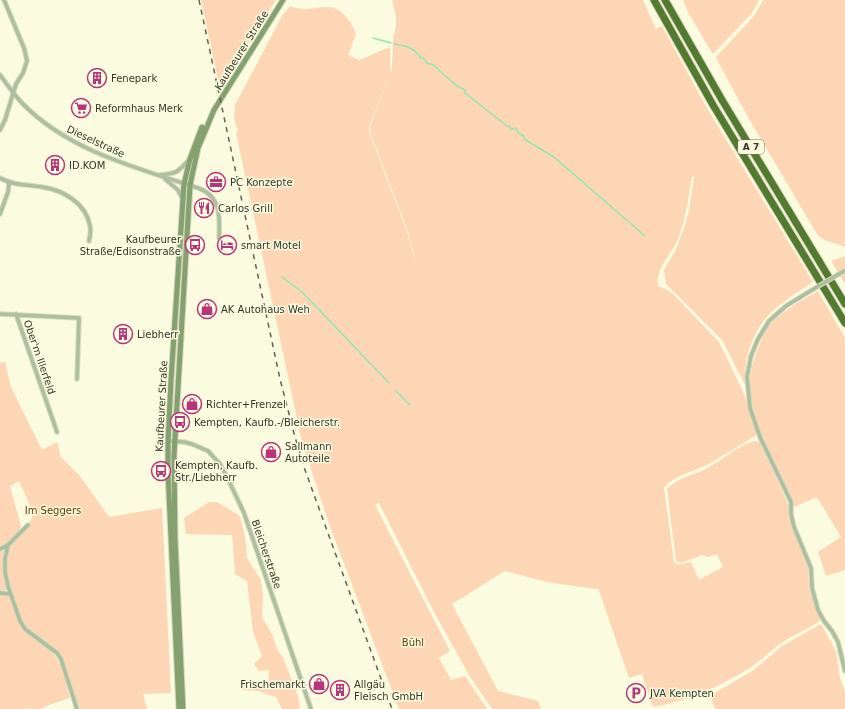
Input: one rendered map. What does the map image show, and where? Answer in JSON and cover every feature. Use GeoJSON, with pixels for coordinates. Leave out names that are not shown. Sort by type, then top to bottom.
{"type":"FeatureCollection","features":[{"type":"Feature","properties":{"kind":"highway","name":"A 7"},"geometry":{"type":"LineString","coordinates":[[654,0],[713,105],[845,323]]}},
{"type":"Feature","properties":{"kind":"highway","name":"A 7"},"geometry":{"type":"LineString","coordinates":[[665,0],[722,100],[845,304]]}},
{"type":"Feature","properties":{"kind":"main road","name":"Kaufbeurer Straße"},"geometry":{"type":"LineString","coordinates":[[184,709],[175,538],[174,441],[187,185],[190,159],[204,123],[214,110],[283,0]]}},
{"type":"Feature","properties":{"kind":"main road","name":"Kaufbeurer Straße"},"geometry":{"type":"LineString","coordinates":[[179,709],[168,441],[183,201],[198,148],[214,110]]}},
{"type":"Feature","properties":{"kind":"street"},"geometry":{"type":"LineString","coordinates":[[0,130],[5,120],[16,84],[26,67],[24,48],[4,0]]}},
{"type":"Feature","properties":{"kind":"street","name":"Dieselstraße"},"geometry":{"type":"LineString","coordinates":[[0,75],[23,104],[54,130],[64,136],[120,162],[208,193],[216,203],[219,218],[219,238]]}},
{"type":"Feature","properties":{"kind":"street"},"geometry":{"type":"LineString","coordinates":[[159,175],[172,174],[178,171],[190,159]]}},
{"type":"Feature","properties":{"kind":"street","name":"Dieselstraße"},"geometry":{"type":"LineString","coordinates":[[159,175],[175,188],[183,201]]}},
{"type":"Feature","properties":{"kind":"street"},"geometry":{"type":"LineString","coordinates":[[0,178],[9,183],[50,189],[69,196],[86,213],[90,226],[89,241]]}},
{"type":"Feature","properties":{"kind":"street"},"geometry":{"type":"LineString","coordinates":[[0,214],[8,192],[9,183]]}},
{"type":"Feature","properties":{"kind":"street"},"geometry":{"type":"LineString","coordinates":[[844,270],[786,306],[768,321],[751,356],[747,377],[750,408],[760,436],[791,502],[791,514],[794,527],[811,568],[812,588],[818,610],[838,642],[845,671]]}},
{"type":"Feature","properties":{"kind":"street"},"geometry":{"type":"LineString","coordinates":[[0,314],[16,314]]}},
{"type":"Feature","properties":{"kind":"street","name":"Ober'm Illerfeld"},"geometry":{"type":"LineString","coordinates":[[57,432],[16,314],[79,318],[76,379]]}},
{"type":"Feature","properties":{"kind":"street","name":"Bleicherstraße"},"geometry":{"type":"LineString","coordinates":[[168,441],[192,444],[208,451],[220,464],[241,503],[311,709]]}},
{"type":"Feature","properties":{"kind":"street"},"geometry":{"type":"LineString","coordinates":[[0,550],[8,545],[28,525]]}},
{"type":"Feature","properties":{"kind":"street"},"geometry":{"type":"LineString","coordinates":[[8,545],[5,559],[5,572],[10,594],[20,621],[25,629],[56,652],[61,659],[77,709]]}},
{"type":"Feature","properties":{"kind":"street"},"geometry":{"type":"LineString","coordinates":[[0,593],[10,594]]}},
{"type":"Feature","properties":{"kind":"green space"},"geometry":{"type":"Polygon","coordinates":[[[201,0],[276,0],[220,89],[218,79],[201,0]]]}},
{"type":"Feature","properties":{"kind":"green space","name":"Bühl"},"geometry":{"type":"Polygon","coordinates":[[[392,0],[643,0],[656,29],[662,26],[708,110],[813,282],[788,298],[766,318],[761,325],[749,350],[745,368],[745,385],[722,340],[666,284],[664,270],[675,251],[684,228],[689,211],[694,177],[692,177],[683,225],[677,241],[661,268],[658,286],[674,295],[719,342],[745,396],[757,435],[707,465],[678,477],[668,483],[664,488],[674,562],[678,565],[691,562],[699,580],[723,567],[717,554],[708,557],[702,555],[681,563],[676,561],[667,489],[681,479],[708,468],[745,445],[753,441],[760,442],[788,504],[792,527],[805,554],[808,568],[809,589],[820,618],[820,621],[780,644],[751,667],[704,692],[679,701],[653,707],[642,674],[629,678],[598,588],[595,589],[547,582],[505,571],[452,604],[498,691],[538,701],[541,709],[492,709],[469,675],[434,612],[379,503],[375,505],[450,651],[439,658],[451,680],[465,676],[487,709],[399,709],[329,524],[302,442],[236,133],[238,131],[234,119],[235,105],[282,16],[290,6],[299,9],[328,7],[338,10],[346,16],[356,34],[348,55],[359,60],[390,47],[390,73],[370,124],[369,132],[407,232],[417,266],[408,232],[370,132],[371,124],[392,68],[393,39],[396,17],[392,0]]]}},
{"type":"Feature","properties":{"kind":"green space"},"geometry":{"type":"Polygon","coordinates":[[[683,0],[759,0],[752,13],[714,53],[712,53],[689,14],[683,0]]]}},
{"type":"Feature","properties":{"kind":"green space"},"geometry":{"type":"Polygon","coordinates":[[[763,0],[845,0],[845,247],[821,238],[815,231],[749,119],[716,57],[754,16],[763,0]]]}},
{"type":"Feature","properties":{"kind":"green space"},"geometry":{"type":"Polygon","coordinates":[[[845,256],[845,284],[831,261],[845,256]]]}},
{"type":"Feature","properties":{"kind":"green space"},"geometry":{"type":"Polygon","coordinates":[[[818,291],[845,338],[845,570],[826,576],[818,552],[841,537],[817,497],[794,507],[793,501],[761,434],[752,406],[750,393],[750,375],[755,357],[768,327],[777,317],[788,309],[818,291]]]}},
{"type":"Feature","properties":{"kind":"green space","name":"Im Seggers"},"geometry":{"type":"Polygon","coordinates":[[[5,362],[11,387],[42,450],[57,442],[61,457],[80,476],[109,517],[162,508],[171,693],[143,694],[147,709],[80,709],[58,652],[45,641],[26,629],[21,621],[15,601],[11,594],[6,572],[7,553],[11,545],[28,525],[32,517],[29,503],[19,481],[10,486],[21,526],[7,543],[0,547],[0,363],[5,362]]]}},
{"type":"Feature","properties":{"kind":"green space"},"geometry":{"type":"Polygon","coordinates":[[[209,502],[217,502],[240,516],[245,536],[247,558],[261,580],[263,596],[262,617],[273,636],[277,649],[283,658],[298,696],[300,709],[282,709],[276,697],[258,691],[242,690],[248,687],[265,686],[269,678],[269,670],[259,671],[254,664],[262,656],[253,632],[247,581],[235,574],[232,535],[186,534],[184,518],[209,502]]]}},
{"type":"Feature","properties":{"kind":"green space"},"geometry":{"type":"Polygon","coordinates":[[[4,549],[7,590],[0,591],[0,551],[4,549]]]}},
{"type":"Feature","properties":{"kind":"green space"},"geometry":{"type":"Polygon","coordinates":[[[0,594],[9,596],[19,622],[24,630],[44,644],[55,656],[62,669],[70,698],[41,709],[30,709],[29,707],[27,709],[0,709],[0,594]]]}},
{"type":"Feature","properties":{"kind":"green space"},"geometry":{"type":"Polygon","coordinates":[[[821,624],[836,651],[840,678],[845,691],[845,709],[715,709],[710,695],[755,669],[782,646],[821,624]]]}},
{"type":"Feature","properties":{"kind":"waterway"},"geometry":{"type":"LineString","coordinates":[[373,38],[391,43]]}},
{"type":"Feature","properties":{"kind":"waterway"},"geometry":{"type":"LineString","coordinates":[[394,44],[406,46],[415,51],[428,64],[432,64],[457,86],[465,90],[465,93],[507,126],[511,129],[516,128],[518,133],[524,136],[524,139],[554,157],[645,236]]}},
{"type":"Feature","properties":{"kind":"waterway"},"geometry":{"type":"LineString","coordinates":[[282,277],[302,292],[389,383]]}},
{"type":"Feature","properties":{"kind":"waterway"},"geometry":{"type":"LineString","coordinates":[[396,391],[410,405]]}},
{"type":"Feature","properties":{"kind":"railway"},"geometry":{"type":"LineString","coordinates":[[199,0],[280,379],[295,437],[305,470],[392,709]]}},
{"type":"Feature","properties":{"kind":"place","name":"Fenepark"},"geometry":{"type":"Point","coordinates":[97,78]}},
{"type":"Feature","properties":{"kind":"place","name":"Reformhaus Merk"},"geometry":{"type":"Point","coordinates":[81,108]}},
{"type":"Feature","properties":{"kind":"place","name":"ID.KOM"},"geometry":{"type":"Point","coordinates":[55,165]}},
{"type":"Feature","properties":{"kind":"place","name":"PC Konzepte"},"geometry":{"type":"Point","coordinates":[216,182]}},
{"type":"Feature","properties":{"kind":"place","name":"Carlos Grill"},"geometry":{"type":"Point","coordinates":[204,208]}},
{"type":"Feature","properties":{"kind":"place","name":"Kaufbeurer Straße/Edisonstraße"},"geometry":{"type":"Point","coordinates":[195,245]}},
{"type":"Feature","properties":{"kind":"place","name":"smart Motel"},"geometry":{"type":"Point","coordinates":[227,245]}},
{"type":"Feature","properties":{"kind":"place","name":"AK Autohaus Weh"},"geometry":{"type":"Point","coordinates":[207,309]}},
{"type":"Feature","properties":{"kind":"place","name":"Liebherr"},"geometry":{"type":"Point","coordinates":[123,334]}},
{"type":"Feature","properties":{"kind":"place","name":"Richter+Frenzel"},"geometry":{"type":"Point","coordinates":[192,404]}},
{"type":"Feature","properties":{"kind":"place","name":"Kempten, Kaufb.-/Bleicherstr."},"geometry":{"type":"Point","coordinates":[180,422]}},
{"type":"Feature","properties":{"kind":"place","name":"Sallmann Autoteile"},"geometry":{"type":"Point","coordinates":[271,452]}},
{"type":"Feature","properties":{"kind":"place","name":"Kempten, Kaufb. Str./Liebherr"},"geometry":{"type":"Point","coordinates":[161,471]}},
{"type":"Feature","properties":{"kind":"place","name":"Frischemarkt"},"geometry":{"type":"Point","coordinates":[319,684]}},
{"type":"Feature","properties":{"kind":"place","name":"Allgäu Fleisch GmbH"},"geometry":{"type":"Point","coordinates":[340,690]}},
{"type":"Feature","properties":{"kind":"place","name":"JVA Kempten"},"geometry":{"type":"Point","coordinates":[636,693]}}]}
